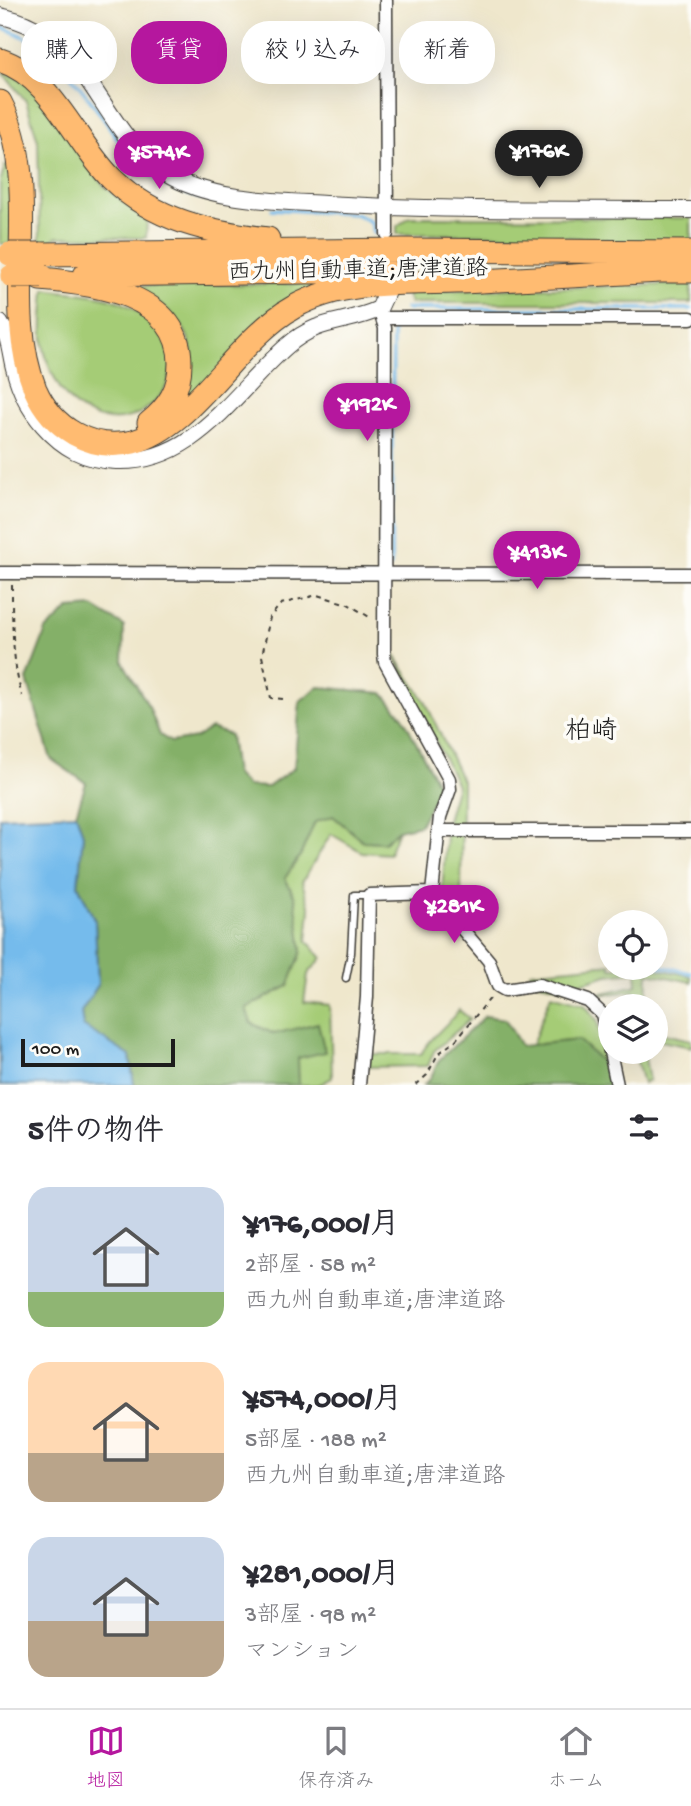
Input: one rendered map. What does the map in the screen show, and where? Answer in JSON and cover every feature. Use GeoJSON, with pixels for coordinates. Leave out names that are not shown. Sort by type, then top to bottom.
{"type":"FeatureCollection","features":[{"type":"Feature","properties":{"kind":"highway"},"geometry":{"type":"LineString","coordinates":[[0,60],[33,81],[111,178],[143,205],[186,224],[230,234],[395,242]]}},
{"type":"Feature","properties":{"kind":"highway"},"geometry":{"type":"LineString","coordinates":[[0,88],[8,95],[22,128],[32,231],[32,330],[35,357],[42,381],[62,413],[74,423],[98,433],[123,434],[143,427],[159,415],[172,401],[180,378],[180,352],[170,328],[149,307],[125,294],[88,283],[22,267]]}},
{"type":"Feature","properties":{"kind":"highway"},"geometry":{"type":"LineString","coordinates":[[0,102],[13,141],[18,177],[22,336],[28,370],[45,407],[58,423],[91,442],[113,445],[155,434],[176,419],[248,341],[272,321],[326,292],[391,283],[660,271]]}},
{"type":"Feature","properties":{"kind":"highway","name":"西九州自動車道;唐津道路"},"geometry":{"type":"LineString","coordinates":[[22,267],[395,242],[691,252]]}},
{"type":"Feature","properties":{"kind":"highway","name":"西九州自動車道;唐津道路"},"geometry":{"type":"LineString","coordinates":[[22,267],[691,271]]}},
{"type":"Feature","properties":{"kind":"street"},"geometry":{"type":"LineString","coordinates":[[386,0],[386,208],[395,242]]}},
{"type":"Feature","properties":{"kind":"street"},"geometry":{"type":"LineString","coordinates":[[0,16],[30,26],[55,42],[84,71],[129,138],[148,159],[164,173],[185,183],[228,195],[386,208],[691,210]]}},
{"type":"Feature","properties":{"kind":"street"},"geometry":{"type":"LineString","coordinates":[[382,307],[385,662],[449,779],[450,789],[438,831],[432,893],[489,961],[498,986],[506,990],[539,985],[588,1000],[602,1014],[617,1085]]}},
{"type":"Feature","properties":{"kind":"street"},"geometry":{"type":"LineString","coordinates":[[0,323],[7,335],[15,371],[26,401],[42,425],[65,447],[84,457],[128,461],[155,457],[184,444],[216,419],[287,346],[319,324],[382,307],[691,318]]}},
{"type":"Feature","properties":{"kind":"street"},"geometry":{"type":"LineString","coordinates":[[6,573],[691,574]]}},
{"type":"Feature","properties":{"kind":"street"},"geometry":{"type":"LineString","coordinates":[[438,831],[691,831]]}},
{"type":"Feature","properties":{"kind":"street"},"geometry":{"type":"LineString","coordinates":[[359,1085],[367,997],[369,895],[432,893]]}},
{"type":"Feature","properties":{"kind":"lane"},"geometry":{"type":"LineString","coordinates":[[346,978],[351,953],[354,895],[369,895]]}},
{"type":"Feature","properties":{"kind":"path"},"geometry":{"type":"LineString","coordinates":[[6,573],[12,632],[16,640],[17,676],[22,696]]}},
{"type":"Feature","properties":{"kind":"path"},"geometry":{"type":"LineString","coordinates":[[283,699],[271,698],[267,691],[268,673],[262,656],[270,617],[281,604],[317,596],[348,604],[367,617],[383,621]]}},
{"type":"Feature","properties":{"kind":"path"},"geometry":{"type":"LineString","coordinates":[[416,1085],[427,1075],[438,1054],[455,1041],[490,1000],[498,986]]}},
{"type":"Feature","properties":{"kind":"green space"},"geometry":{"type":"Polygon","coordinates":[[[1,71],[21,78],[21,84],[30,84],[104,186],[147,221],[146,238],[56,237],[50,242],[40,242],[38,141],[26,101],[1,71]]]}},
{"type":"Feature","properties":{"kind":"green space"},"geometry":{"type":"Polygon","coordinates":[[[5,166],[12,166],[11,243],[0,244],[0,182],[5,166]]]}},
{"type":"Feature","properties":{"kind":"green space"},"geometry":{"type":"Polygon","coordinates":[[[410,217],[691,218],[691,241],[631,242],[538,235],[397,234],[397,226],[410,217]]]}},
{"type":"Feature","properties":{"kind":"green space"},"geometry":{"type":"Polygon","coordinates":[[[320,283],[320,288],[188,399],[184,395],[192,358],[185,330],[165,308],[135,286],[320,283]]]}},
{"type":"Feature","properties":{"kind":"green space"},"geometry":{"type":"Polygon","coordinates":[[[691,284],[691,303],[410,303],[406,292],[691,284]]]}},
{"type":"Feature","properties":{"kind":"green space"},"geometry":{"type":"Polygon","coordinates":[[[45,289],[120,302],[135,310],[154,326],[168,349],[171,372],[163,392],[148,408],[127,418],[104,419],[81,410],[60,388],[48,364],[43,344],[45,289]]]}},
{"type":"Feature","properties":{"kind":"green space"},"geometry":{"type":"Polygon","coordinates":[[[93,607],[124,626],[123,662],[149,707],[160,735],[171,742],[196,738],[211,728],[230,735],[235,774],[247,786],[268,787],[294,768],[300,701],[319,687],[383,693],[403,717],[439,787],[420,825],[398,830],[384,842],[363,841],[333,816],[315,822],[301,854],[285,878],[295,898],[302,951],[288,986],[246,1008],[251,1023],[274,1034],[318,1023],[325,1052],[298,1058],[299,1085],[134,1085],[130,1056],[83,1027],[81,1012],[98,985],[95,921],[78,885],[83,834],[76,814],[86,783],[51,759],[27,680],[46,630],[69,609],[93,607]]]}},
{"type":"Feature","properties":{"kind":"green space"},"geometry":{"type":"Polygon","coordinates":[[[393,653],[425,701],[462,781],[461,910],[495,920],[462,921],[442,895],[447,820],[457,785],[393,653]]]}},
{"type":"Feature","properties":{"kind":"green space"},"geometry":{"type":"Polygon","coordinates":[[[333,816],[363,841],[384,842],[398,830],[389,854],[362,852],[331,834],[302,882],[310,909],[307,941],[322,958],[308,974],[304,1002],[330,1005],[332,1078],[319,1085],[299,1085],[297,1058],[274,1034],[251,1023],[245,1008],[288,986],[302,951],[295,898],[285,878],[301,854],[314,822],[333,816]]]}},
{"type":"Feature","properties":{"kind":"green space"},"geometry":{"type":"Polygon","coordinates":[[[598,965],[598,978],[565,988],[529,981],[530,972],[598,965]]]}},
{"type":"Feature","properties":{"kind":"green space"},"geometry":{"type":"Polygon","coordinates":[[[668,971],[691,976],[691,982],[668,977],[668,971]]]}},
{"type":"Feature","properties":{"kind":"green space"},"geometry":{"type":"Polygon","coordinates":[[[637,980],[648,980],[647,994],[635,994],[635,991],[599,994],[637,985],[637,980]]]}},
{"type":"Feature","properties":{"kind":"green space"},"geometry":{"type":"Polygon","coordinates":[[[551,995],[584,1004],[597,1020],[598,1058],[577,1040],[532,1045],[551,995]]]}},
{"type":"Feature","properties":{"kind":"green space"},"geometry":{"type":"Polygon","coordinates":[[[459,1010],[470,1019],[434,1051],[428,1066],[367,1067],[371,1054],[421,1054],[459,1010]]]}},
{"type":"Feature","properties":{"kind":"green space"},"geometry":{"type":"Polygon","coordinates":[[[485,1016],[505,1019],[521,1046],[578,1040],[598,1058],[598,1064],[608,1067],[610,1085],[424,1085],[439,1060],[485,1016]]]}},
{"type":"Feature","properties":{"kind":"green space"},"geometry":{"type":"Polygon","coordinates":[[[668,1035],[691,1040],[691,1047],[668,1042],[668,1035]]]}},
{"type":"Feature","properties":{"kind":"green space"},"geometry":{"type":"Polygon","coordinates":[[[637,1064],[646,1064],[649,1080],[643,1083],[637,1064]]]}},
{"type":"Feature","properties":{"kind":"water"},"geometry":{"type":"Polygon","coordinates":[[[76,814],[83,834],[78,885],[95,921],[98,985],[81,1012],[83,1026],[130,1056],[134,1085],[0,1085],[0,817],[76,814]]]}},
{"type":"Feature","properties":{"kind":"waterway"},"geometry":{"type":"LineString","coordinates":[[0,27],[36,44],[65,69],[126,151],[148,174],[183,193],[236,204]]}},
{"type":"Feature","properties":{"kind":"waterway"},"geometry":{"type":"LineString","coordinates":[[272,209],[356,214],[371,222],[374,233]]}},
{"type":"Feature","properties":{"kind":"waterway"},"geometry":{"type":"LineString","coordinates":[[406,309],[691,309]]}},
{"type":"Feature","properties":{"kind":"waterway"},"geometry":{"type":"LineString","coordinates":[[391,566],[393,326]]}},
{"type":"Feature","properties":{"kind":"waterway"},"geometry":{"type":"LineString","coordinates":[[668,968],[691,973]]}},
{"type":"Feature","properties":{"kind":"district","name":"柏崎"},"geometry":{"type":"Point","coordinates":[591,733]}}]}
